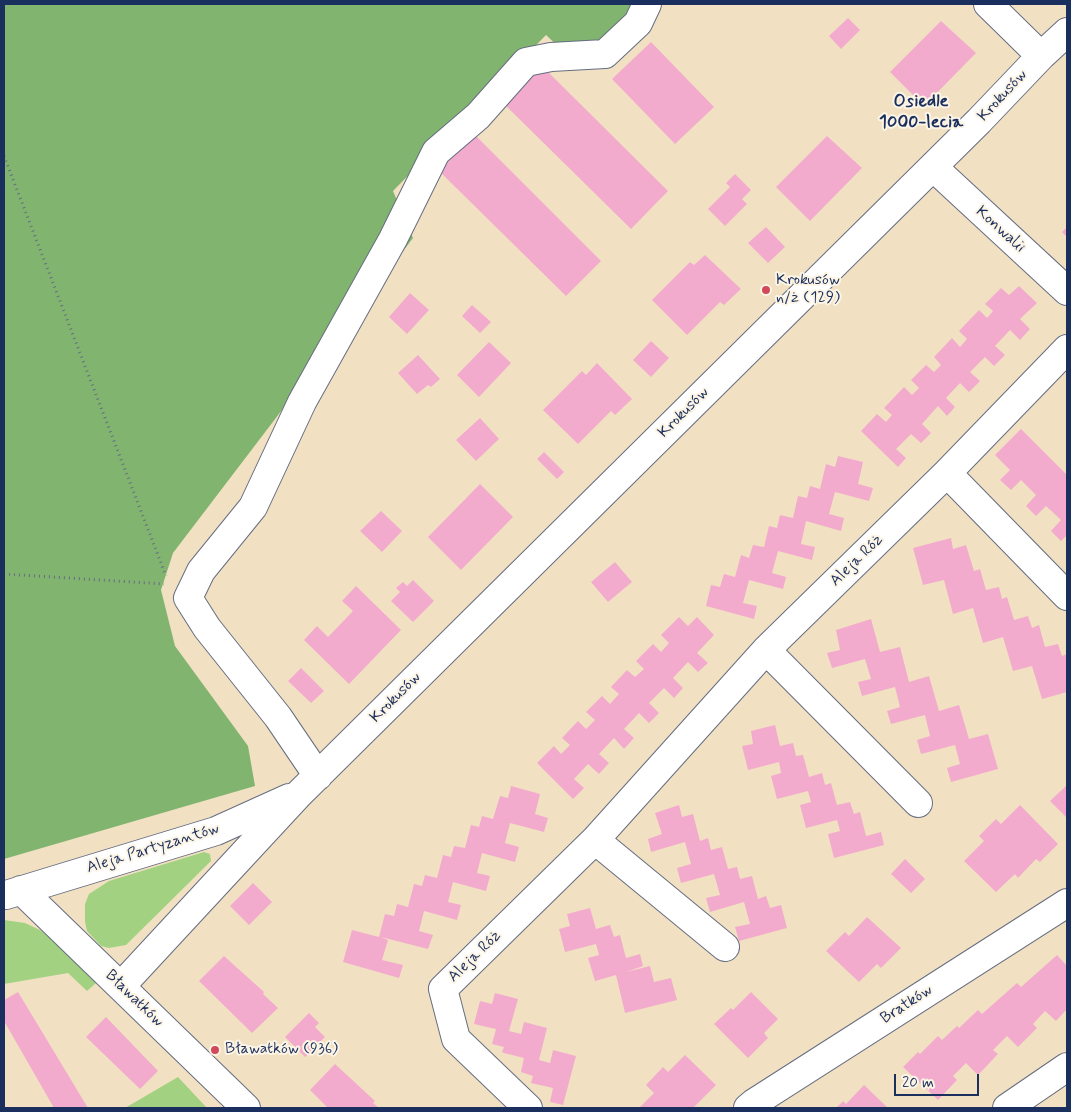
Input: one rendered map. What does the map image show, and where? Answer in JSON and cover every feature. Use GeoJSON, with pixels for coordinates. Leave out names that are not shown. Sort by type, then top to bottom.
{"type":"FeatureCollection","features":[{"type":"Feature","properties":{"kind":"street"},"geometry":{"type":"LineString","coordinates":[[308,785],[278,717],[207,628],[188,598],[201,571],[253,507],[302,402],[393,239],[436,152],[478,116],[526,62],[552,57],[605,54],[638,24],[647,4]]}},
{"type":"Feature","properties":{"kind":"street"},"geometry":{"type":"LineString","coordinates":[[988,4],[1041,56]]}},
{"type":"Feature","properties":{"kind":"street","name":"Krokusów"},"geometry":{"type":"LineString","coordinates":[[121,986],[308,785],[1067,32]]}},
{"type":"Feature","properties":{"kind":"street","name":"Konwalii"},"geometry":{"type":"LineString","coordinates":[[933,167],[1067,292]]}},
{"type":"Feature","properties":{"kind":"street","name":"Aleja Róż"},"geometry":{"type":"LineString","coordinates":[[528,1108],[456,1039],[443,989],[595,840],[766,650],[947,472],[1067,349]]}},
{"type":"Feature","properties":{"kind":"street"},"geometry":{"type":"LineString","coordinates":[[947,472],[1067,596]]}},
{"type":"Feature","properties":{"kind":"street"},"geometry":{"type":"LineString","coordinates":[[766,650],[918,803]]}},
{"type":"Feature","properties":{"kind":"street","name":"Aleja Partyzantów"},"geometry":{"type":"LineString","coordinates":[[12,893],[216,831],[308,785]]}},
{"type":"Feature","properties":{"kind":"street"},"geometry":{"type":"LineString","coordinates":[[595,840],[725,946]]}},
{"type":"Feature","properties":{"kind":"street","name":"Bławatków"},"geometry":{"type":"LineString","coordinates":[[12,893],[121,986],[246,1108]]}},
{"type":"Feature","properties":{"kind":"street","name":"Bratków"},"geometry":{"type":"LineString","coordinates":[[748,1108],[1067,903]]}},
{"type":"Feature","properties":{"kind":"street"},"geometry":{"type":"LineString","coordinates":[[1008,1108],[1067,1068]]}},
{"type":"Feature","properties":{"kind":"path"},"geometry":{"type":"LineString","coordinates":[[4,156],[170,585],[4,574]]}},
{"type":"Feature","properties":{"kind":"green space"},"geometry":{"type":"Polygon","coordinates":[[[4,4],[637,4],[578,65],[546,35],[393,191],[413,238],[173,553],[161,590],[175,646],[248,746],[255,786],[4,859],[4,4]]]}},
{"type":"Feature","properties":{"kind":"green space"},"geometry":{"type":"Polygon","coordinates":[[[204,852],[210,854],[211,861],[126,945],[109,948],[101,946],[87,931],[85,904],[89,894],[109,881],[204,852]]]}},
{"type":"Feature","properties":{"kind":"green space"},"geometry":{"type":"Polygon","coordinates":[[[4,920],[25,923],[40,930],[54,941],[96,983],[87,991],[68,973],[4,984],[4,920]]]}},
{"type":"Feature","properties":{"kind":"green space"},"geometry":{"type":"Polygon","coordinates":[[[178,1077],[207,1108],[125,1108],[178,1077]]]}},
{"type":"Feature","properties":{"kind":"building"},"geometry":{"type":"Polygon","coordinates":[[[848,18],[860,30],[841,49],[829,36],[848,18]]]}},
{"type":"Feature","properties":{"kind":"building"},"geometry":{"type":"Polygon","coordinates":[[[941,21],[976,53],[924,106],[890,72],[941,21]]]}},
{"type":"Feature","properties":{"kind":"building"},"geometry":{"type":"Polygon","coordinates":[[[651,42],[714,107],[675,144],[612,79],[651,42]]]}},
{"type":"Feature","properties":{"kind":"building"},"geometry":{"type":"Polygon","coordinates":[[[540,64],[668,191],[631,229],[502,102],[540,64]]]}},
{"type":"Feature","properties":{"kind":"building"},"geometry":{"type":"Polygon","coordinates":[[[472,132],[601,261],[566,296],[436,168],[472,132]]]}},
{"type":"Feature","properties":{"kind":"building"},"geometry":{"type":"Polygon","coordinates":[[[827,136],[862,168],[810,221],[776,187],[827,136]]]}},
{"type":"Feature","properties":{"kind":"building"},"geometry":{"type":"Polygon","coordinates":[[[735,174],[751,190],[742,199],[747,204],[725,226],[708,209],[730,187],[726,183],[735,174]]]}},
{"type":"Feature","properties":{"kind":"building"},"geometry":{"type":"Polygon","coordinates":[[[766,227],[785,247],[768,263],[748,243],[766,227]]]}},
{"type":"Feature","properties":{"kind":"building"},"geometry":{"type":"Polygon","coordinates":[[[1067,227],[1067,237],[1062,232],[1067,227]]]}},
{"type":"Feature","properties":{"kind":"building"},"geometry":{"type":"Polygon","coordinates":[[[705,255],[741,289],[724,305],[720,302],[687,335],[652,300],[690,262],[694,265],[705,255]]]}},
{"type":"Feature","properties":{"kind":"building"},"geometry":{"type":"Polygon","coordinates":[[[1019,286],[1037,303],[1020,319],[1030,329],[1020,340],[1010,330],[995,346],[1005,355],[994,366],[985,357],[970,372],[980,381],[969,392],[960,383],[946,398],[955,407],[947,416],[938,406],[922,424],[931,433],[921,443],[911,434],[896,449],[906,458],[898,467],[861,431],[877,414],[886,422],[892,415],[884,408],[904,387],[912,395],[919,388],[911,380],[926,365],[934,372],[941,365],[934,357],[952,338],[960,347],[967,339],[959,331],[979,310],[987,318],[993,311],[985,304],[1001,288],[1009,295],[1019,286]]]}},
{"type":"Feature","properties":{"kind":"building"},"geometry":{"type":"Polygon","coordinates":[[[410,293],[429,310],[407,334],[389,317],[410,293]]]}},
{"type":"Feature","properties":{"kind":"building"},"geometry":{"type":"Polygon","coordinates":[[[472,305],[491,322],[480,333],[462,316],[472,305]]]}},
{"type":"Feature","properties":{"kind":"building"},"geometry":{"type":"Polygon","coordinates":[[[651,341],[669,358],[651,377],[633,360],[651,341]]]}},
{"type":"Feature","properties":{"kind":"building"},"geometry":{"type":"Polygon","coordinates":[[[489,342],[511,363],[479,397],[457,375],[489,342]]]}},
{"type":"Feature","properties":{"kind":"building"},"geometry":{"type":"Polygon","coordinates":[[[418,355],[440,379],[431,387],[428,385],[417,394],[398,373],[418,355]]]}},
{"type":"Feature","properties":{"kind":"building"},"geometry":{"type":"Polygon","coordinates":[[[597,363],[632,399],[615,415],[611,411],[578,444],[543,410],[582,371],[586,375],[597,363]]]}},
{"type":"Feature","properties":{"kind":"building"},"geometry":{"type":"Polygon","coordinates":[[[480,418],[499,439],[476,461],[456,440],[480,418]]]}},
{"type":"Feature","properties":{"kind":"building"},"geometry":{"type":"Polygon","coordinates":[[[1021,429],[1067,475],[1067,535],[1061,541],[1051,531],[1061,520],[1046,506],[1036,516],[1026,506],[1036,495],[1021,480],[1011,490],[1000,480],[1010,470],[995,455],[1021,429]]]}},
{"type":"Feature","properties":{"kind":"building"},"geometry":{"type":"Polygon","coordinates":[[[544,452],[564,472],[557,479],[537,459],[544,452]]]}},
{"type":"Feature","properties":{"kind":"building"},"geometry":{"type":"Polygon","coordinates":[[[838,456],[863,462],[858,484],[873,488],[869,501],[835,492],[829,514],[844,518],[841,531],[806,521],[801,544],[815,547],[812,560],[778,551],[772,573],[786,577],[783,589],[749,580],[743,603],[757,606],[754,619],[706,606],[711,585],[720,587],[724,574],[735,577],[741,555],[749,558],[753,545],[764,547],[769,526],[777,528],[780,515],[793,518],[798,496],[807,498],[810,486],[820,489],[826,464],[835,467],[838,456]]]}},
{"type":"Feature","properties":{"kind":"building"},"geometry":{"type":"Polygon","coordinates":[[[480,484],[513,517],[461,570],[428,537],[480,484]]]}},
{"type":"Feature","properties":{"kind":"building"},"geometry":{"type":"Polygon","coordinates":[[[381,511],[402,531],[382,552],[360,531],[381,511]]]}},
{"type":"Feature","properties":{"kind":"building"},"geometry":{"type":"Polygon","coordinates":[[[951,538],[953,549],[966,545],[974,571],[980,569],[986,590],[999,587],[1002,599],[1007,597],[1014,620],[1028,616],[1032,628],[1039,625],[1045,647],[1058,644],[1062,656],[1067,654],[1067,692],[1042,699],[1032,666],[1013,671],[1003,637],[983,643],[973,608],[953,614],[944,580],[923,585],[913,548],[951,538]]]}},
{"type":"Feature","properties":{"kind":"building"},"geometry":{"type":"Polygon","coordinates":[[[615,562],[632,582],[608,602],[591,582],[615,562]]]}},
{"type":"Feature","properties":{"kind":"building"},"geometry":{"type":"Polygon","coordinates":[[[413,580],[434,601],[413,622],[391,601],[400,592],[396,588],[403,582],[407,586],[413,580]]]}},
{"type":"Feature","properties":{"kind":"building"},"geometry":{"type":"Polygon","coordinates":[[[356,586],[401,630],[349,684],[304,640],[317,626],[328,637],[353,611],[342,601],[356,586]]]}},
{"type":"Feature","properties":{"kind":"building"},"geometry":{"type":"Polygon","coordinates":[[[679,617],[688,626],[697,617],[714,635],[697,653],[708,663],[698,672],[688,662],[673,678],[683,688],[674,698],[664,688],[649,703],[659,713],[649,723],[639,713],[624,729],[634,738],[624,749],[614,738],[599,754],[609,763],[599,774],[588,764],[574,779],[584,788],[573,799],[537,763],[554,746],[561,754],[570,745],[562,738],[578,721],[586,729],[595,720],[586,712],[602,696],[610,704],[619,694],[611,687],[627,670],[635,677],[644,669],[636,661],[653,644],[661,652],[669,643],[661,635],[679,617]]]}},
{"type":"Feature","properties":{"kind":"building"},"geometry":{"type":"Polygon","coordinates":[[[871,619],[880,652],[900,647],[909,682],[929,676],[939,711],[959,705],[969,739],[988,734],[998,769],[951,782],[947,768],[960,764],[955,745],[921,754],[917,740],[930,736],[925,715],[891,724],[887,711],[900,707],[895,687],[862,696],[858,682],[871,679],[865,659],[832,668],[827,653],[840,650],[836,630],[871,619]]]}},
{"type":"Feature","properties":{"kind":"building"},"geometry":{"type":"Polygon","coordinates":[[[301,668],[324,691],[311,703],[288,681],[301,668]]]}},
{"type":"Feature","properties":{"kind":"building"},"geometry":{"type":"Polygon","coordinates":[[[775,725],[780,746],[793,743],[796,756],[803,755],[809,777],[822,773],[825,785],[831,783],[837,805],[850,802],[854,814],[860,812],[866,836],[881,832],[884,845],[834,858],[828,834],[840,831],[837,820],[806,828],[800,805],[811,802],[808,791],[777,799],[771,776],[781,773],[779,762],[748,770],[742,746],[753,744],[751,731],[775,725]]]}},
{"type":"Feature","properties":{"kind":"building"},"geometry":{"type":"Polygon","coordinates":[[[1067,785],[1067,818],[1050,801],[1067,785]]]}},
{"type":"Feature","properties":{"kind":"building"},"geometry":{"type":"Polygon","coordinates":[[[511,786],[540,794],[535,814],[548,818],[544,832],[510,823],[505,843],[519,847],[515,862],[482,853],[477,873],[490,876],[486,891],[453,882],[448,902],[461,905],[457,920],[424,911],[419,931],[433,935],[428,949],[381,937],[388,940],[382,960],[403,965],[399,978],[343,962],[352,930],[379,937],[385,914],[394,916],[397,904],[408,907],[414,884],[422,886],[425,875],[437,878],[443,855],[451,857],[454,846],[465,848],[471,825],[479,827],[482,816],[493,819],[500,796],[508,798],[511,786]]]}},
{"type":"Feature","properties":{"kind":"building"},"geometry":{"type":"Polygon","coordinates":[[[679,805],[682,817],[693,814],[700,841],[708,838],[711,850],[722,847],[728,869],[737,867],[740,879],[752,876],[758,899],[766,896],[770,908],[781,905],[787,928],[739,941],[735,927],[750,924],[744,902],[710,912],[706,898],[720,895],[714,874],[681,883],[677,868],[691,864],[685,842],[651,852],[648,839],[662,834],[655,813],[679,805]]]}},
{"type":"Feature","properties":{"kind":"building"},"geometry":{"type":"Polygon","coordinates":[[[1020,805],[1058,844],[1040,862],[1036,859],[1018,878],[1015,874],[996,892],[964,861],[984,841],[979,836],[996,819],[1001,824],[1020,805]]]}},
{"type":"Feature","properties":{"kind":"building"},"geometry":{"type":"Polygon","coordinates":[[[905,859],[925,879],[911,893],[891,874],[905,859]]]}},
{"type":"Feature","properties":{"kind":"building"},"geometry":{"type":"Polygon","coordinates":[[[253,883],[272,902],[249,925],[230,906],[253,883]]]}},
{"type":"Feature","properties":{"kind":"building"},"geometry":{"type":"Polygon","coordinates":[[[590,908],[596,929],[610,925],[614,937],[620,935],[626,958],[640,954],[643,966],[626,972],[650,966],[654,982],[671,978],[677,1000],[625,1013],[616,975],[595,981],[588,958],[599,955],[596,944],[565,952],[559,929],[570,926],[567,914],[590,908]]]}},
{"type":"Feature","properties":{"kind":"building"},"geometry":{"type":"Polygon","coordinates":[[[867,917],[901,948],[881,968],[877,964],[859,982],[826,951],[845,932],[849,936],[867,917]]]}},
{"type":"Feature","properties":{"kind":"building"},"geometry":{"type":"Polygon","coordinates":[[[1057,955],[1067,966],[1067,1009],[1056,1021],[1045,1011],[1033,1024],[1037,1028],[1018,1047],[1007,1036],[993,1050],[998,1054],[978,1075],[966,1063],[953,1076],[957,1080],[938,1100],[903,1067],[918,1052],[920,1054],[938,1036],[942,1040],[957,1026],[959,1028],[978,1010],[982,1014],[1017,983],[1021,987],[1057,955]]]}},
{"type":"Feature","properties":{"kind":"building"},"geometry":{"type":"Polygon","coordinates":[[[224,956],[264,992],[263,994],[278,1008],[252,1033],[199,981],[224,956]]]}},
{"type":"Feature","properties":{"kind":"building"},"geometry":{"type":"Polygon","coordinates":[[[18,992],[88,1108],[54,1108],[4,1021],[4,1000],[18,992]]]}},
{"type":"Feature","properties":{"kind":"building"},"geometry":{"type":"Polygon","coordinates":[[[751,992],[778,1019],[764,1033],[768,1038],[748,1058],[714,1024],[731,1008],[733,1010],[751,992]]]}},
{"type":"Feature","properties":{"kind":"building"},"geometry":{"type":"Polygon","coordinates":[[[495,993],[518,999],[509,1031],[521,1034],[524,1022],[547,1028],[539,1060],[550,1063],[553,1050],[576,1056],[563,1105],[550,1102],[553,1088],[531,1083],[533,1076],[521,1072],[524,1058],[504,1053],[502,1052],[504,1047],[492,1044],[496,1029],[474,1024],[480,1001],[492,1004],[495,993]]]}},
{"type":"Feature","properties":{"kind":"building"},"geometry":{"type":"Polygon","coordinates":[[[309,1013],[319,1023],[315,1027],[325,1037],[305,1057],[285,1037],[309,1013]]]}},
{"type":"Feature","properties":{"kind":"building"},"geometry":{"type":"Polygon","coordinates":[[[106,1017],[158,1071],[140,1089],[86,1037],[106,1017]]]}},
{"type":"Feature","properties":{"kind":"building"},"geometry":{"type":"Polygon","coordinates":[[[685,1055],[716,1085],[693,1108],[639,1108],[654,1093],[646,1085],[663,1067],[668,1072],[685,1055]]]}},
{"type":"Feature","properties":{"kind":"building"},"geometry":{"type":"Polygon","coordinates":[[[335,1064],[375,1101],[373,1103],[379,1108],[328,1108],[310,1090],[335,1064]]]}},
{"type":"Feature","properties":{"kind":"building"},"geometry":{"type":"Polygon","coordinates":[[[864,1085],[888,1108],[836,1108],[843,1101],[846,1104],[864,1085]]]}},
{"type":"Feature","properties":{"kind":"place","name":"Krokusów n/ż (129)"},"geometry":{"type":"Point","coordinates":[766,290]}},
{"type":"Feature","properties":{"kind":"place","name":"Bławatków (936)"},"geometry":{"type":"Point","coordinates":[215,1050]}},
{"type":"Feature","properties":{"kind":"district","name":"Osiedle 1000-lecia"},"geometry":{"type":"Point","coordinates":[921,112]}}]}
